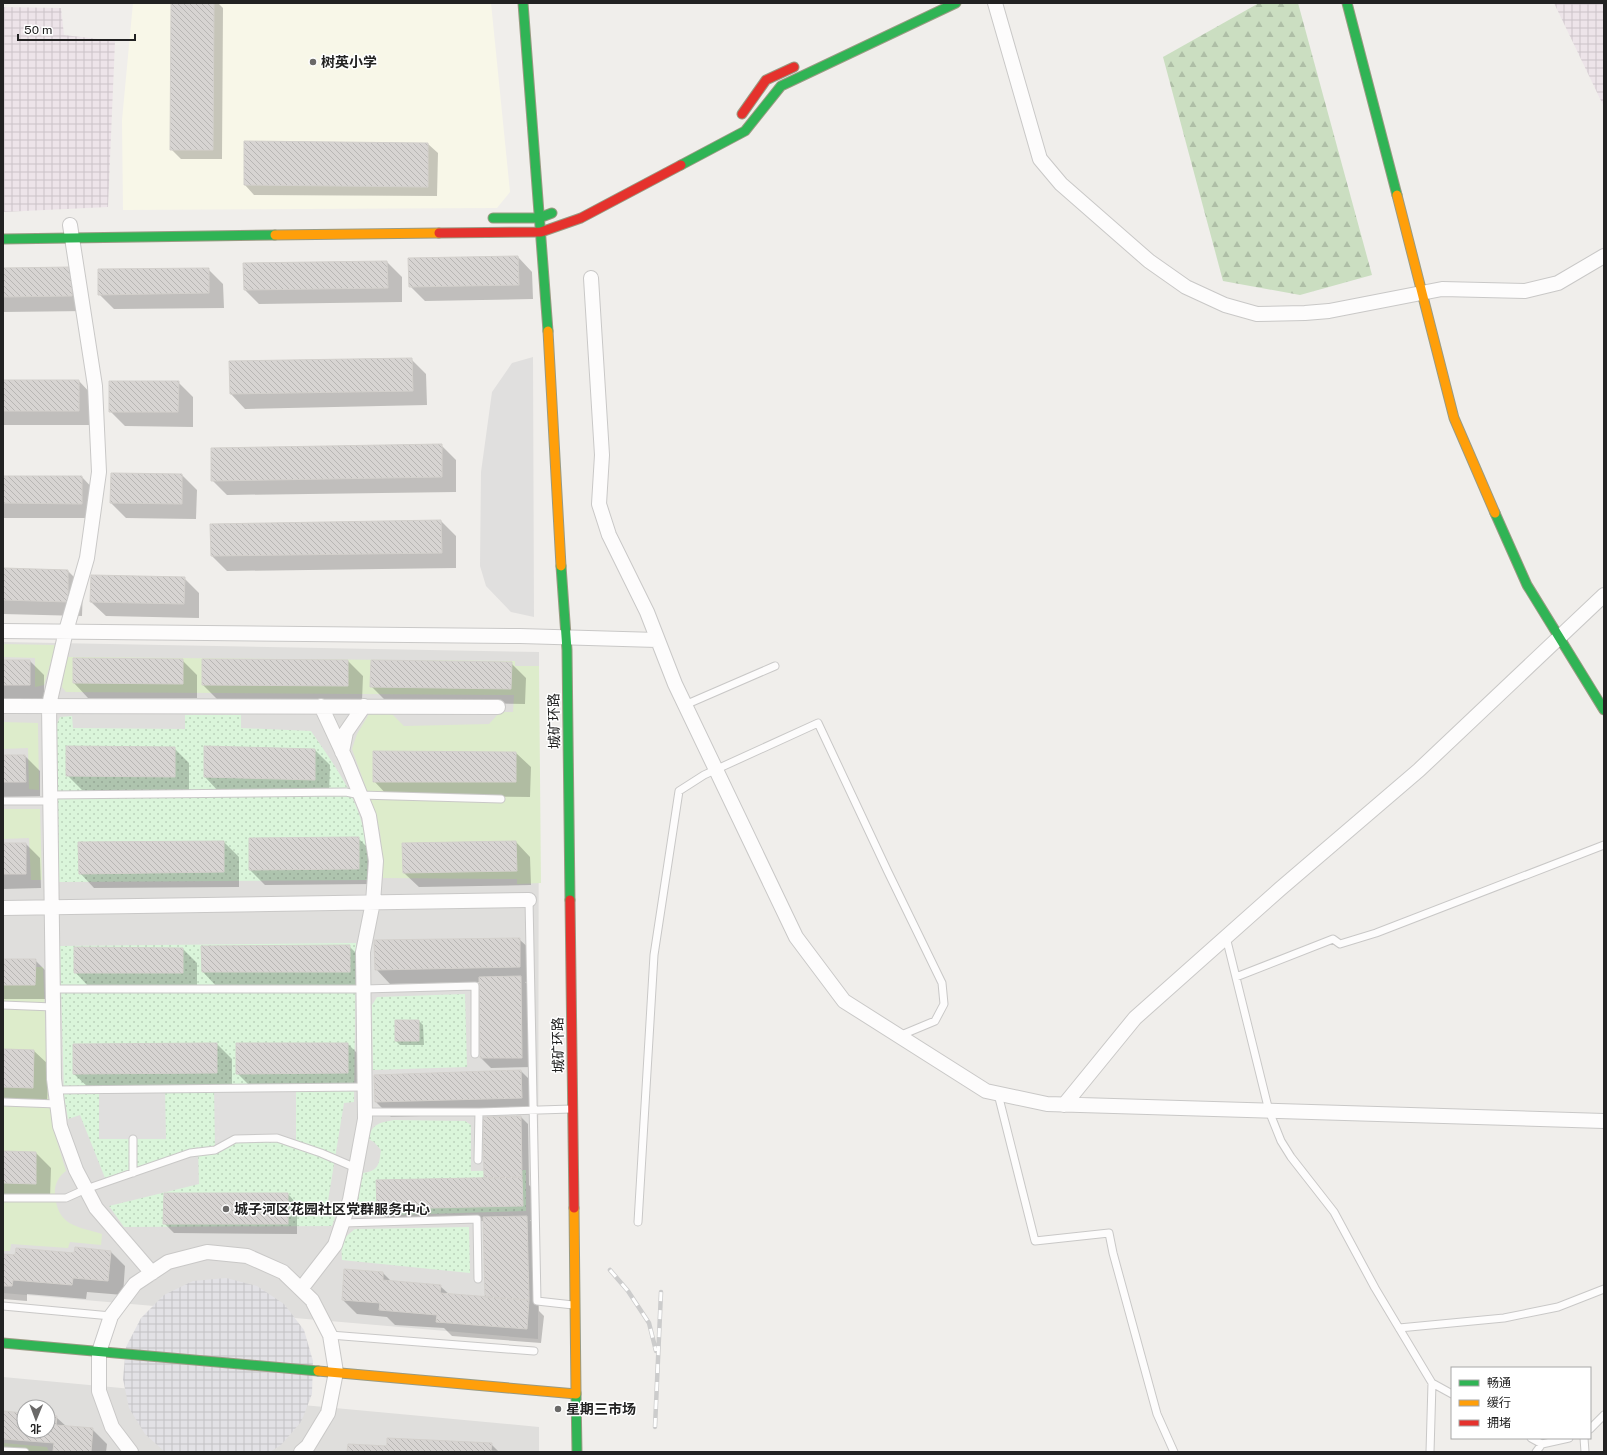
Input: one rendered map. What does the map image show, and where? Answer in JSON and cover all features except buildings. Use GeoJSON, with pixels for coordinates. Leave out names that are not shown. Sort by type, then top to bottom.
{"type":"FeatureCollection","features":[{"type":"Feature","properties":{"kind":"street","name":"城矿环路"},"geometry":{"type":"LineString","coordinates":[[523,3],[550,354],[565,637],[567,650],[577,1452]]}},
{"type":"Feature","properties":{"kind":"street"},"geometry":{"type":"LineString","coordinates":[[3,239],[71,228],[540,232],[582,218],[745,131],[781,86],[956,3]]}},
{"type":"Feature","properties":{"kind":"street"},"geometry":{"type":"LineString","coordinates":[[995,3],[1040,159],[1067,189],[1149,261],[1186,287],[1225,305],[1257,314],[1305,313],[1329,311],[1442,288],[1525,291],[1558,283],[1604,256]]}},
{"type":"Feature","properties":{"kind":"street"},"geometry":{"type":"LineString","coordinates":[[1347,3],[1423,292],[1454,418],[1527,585],[1604,710]]}},
{"type":"Feature","properties":{"kind":"street"},"geometry":{"type":"LineString","coordinates":[[735,124],[766,80],[802,63]]}},
{"type":"Feature","properties":{"kind":"street"},"geometry":{"type":"LineString","coordinates":[[484,218],[540,218],[559,211]]}},
{"type":"Feature","properties":{"kind":"street"},"geometry":{"type":"LineString","coordinates":[[71,228],[95,386],[99,472],[87,558],[66,631],[49,705],[53,1007],[57,1104],[60,1126],[76,1170],[96,1208],[152,1273]]}},
{"type":"Feature","properties":{"kind":"street"},"geometry":{"type":"LineString","coordinates":[[591,278],[602,455],[599,504],[609,535],[647,612],[657,640],[685,706],[796,937],[844,1001],[986,1091],[1047,1104],[1604,1121]]}},
{"type":"Feature","properties":{"kind":"street"},"geometry":{"type":"LineString","coordinates":[[1064,1105],[1134,1018],[1280,888],[1419,770],[1604,595]]}},
{"type":"Feature","properties":{"kind":"street"},"geometry":{"type":"LineString","coordinates":[[3,630],[565,637],[657,640]]}},
{"type":"Feature","properties":{"kind":"street"},"geometry":{"type":"LineString","coordinates":[[3,706],[498,707]]}},
{"type":"Feature","properties":{"kind":"street"},"geometry":{"type":"LineString","coordinates":[[300,1289],[335,1245],[350,1200],[365,1119],[363,952],[373,902],[376,861],[369,816],[321,706]]}},
{"type":"Feature","properties":{"kind":"street"},"geometry":{"type":"LineString","coordinates":[[342,752],[346,732],[364,706]]}},
{"type":"Feature","properties":{"kind":"street"},"geometry":{"type":"LineString","coordinates":[[3,908],[529,900]]}},
{"type":"Feature","properties":{"kind":"street"},"geometry":{"type":"LineString","coordinates":[[131,1452],[112,1427],[99,1392],[99,1352],[111,1316],[135,1284],[168,1262],[207,1252],[247,1256],[283,1272],[312,1300],[330,1335],[336,1372],[328,1413],[308,1446],[301,1452]]}},
{"type":"Feature","properties":{"kind":"street"},"geometry":{"type":"LineString","coordinates":[[3,1343],[576,1394]]}},
{"type":"Feature","properties":{"kind":"lane"},"geometry":{"type":"LineString","coordinates":[[685,706],[775,666]]}},
{"type":"Feature","properties":{"kind":"lane"},"geometry":{"type":"LineString","coordinates":[[638,1222],[654,955],[679,791],[704,775],[818,723],[942,983],[944,1004],[935,1021],[899,1036]]}},
{"type":"Feature","properties":{"kind":"lane"},"geometry":{"type":"LineString","coordinates":[[3,801],[50,798],[346,792],[360,795],[501,799]]}},
{"type":"Feature","properties":{"kind":"lane"},"geometry":{"type":"LineString","coordinates":[[1236,977],[1333,939],[1340,944],[1376,933],[1604,845]]}},
{"type":"Feature","properties":{"kind":"lane"},"geometry":{"type":"LineString","coordinates":[[529,900],[537,1301],[575,1305]]}},
{"type":"Feature","properties":{"kind":"lane"},"geometry":{"type":"LineString","coordinates":[[1226,937],[1269,1111],[1281,1141],[1291,1157],[1334,1212],[1399,1328],[1432,1383],[1451,1393]]}},
{"type":"Feature","properties":{"kind":"lane"},"geometry":{"type":"LineString","coordinates":[[53,989],[364,989],[475,986],[475,1054]]}},
{"type":"Feature","properties":{"kind":"lane"},"geometry":{"type":"LineString","coordinates":[[3,1005],[53,1007]]}},
{"type":"Feature","properties":{"kind":"lane"},"geometry":{"type":"LineString","coordinates":[[56,1090],[365,1087]]}},
{"type":"Feature","properties":{"kind":"lane"},"geometry":{"type":"LineString","coordinates":[[998,1094],[1036,1241],[1109,1233],[1113,1253],[1157,1414],[1174,1452]]}},
{"type":"Feature","properties":{"kind":"lane"},"geometry":{"type":"LineString","coordinates":[[3,1102],[57,1104]]}},
{"type":"Feature","properties":{"kind":"lane"},"geometry":{"type":"LineString","coordinates":[[365,1112],[479,1112],[573,1109]]}},
{"type":"Feature","properties":{"kind":"lane"},"geometry":{"type":"LineString","coordinates":[[478,1160],[479,1112]]}},
{"type":"Feature","properties":{"kind":"lane"},"geometry":{"type":"LineString","coordinates":[[3,1198],[66,1198],[86,1189],[190,1153],[215,1150],[235,1139],[277,1138],[321,1153],[356,1168]]}},
{"type":"Feature","properties":{"kind":"lane"},"geometry":{"type":"LineString","coordinates":[[133,1139],[133,1173]]}},
{"type":"Feature","properties":{"kind":"lane"},"geometry":{"type":"LineString","coordinates":[[343,1223],[478,1219],[478,1279]]}},
{"type":"Feature","properties":{"kind":"lane"},"geometry":{"type":"LineString","coordinates":[[1399,1328],[1504,1318],[1558,1307],[1604,1288]]}},
{"type":"Feature","properties":{"kind":"lane"},"geometry":{"type":"LineString","coordinates":[[3,1306],[111,1316]]}},
{"type":"Feature","properties":{"kind":"lane"},"geometry":{"type":"LineString","coordinates":[[330,1335],[534,1351]]}},
{"type":"Feature","properties":{"kind":"lane"},"geometry":{"type":"LineString","coordinates":[[1430,1452],[1432,1383]]}},
{"type":"Feature","properties":{"kind":"lane"},"geometry":{"type":"LineString","coordinates":[[1591,1428],[1604,1415]]}},
{"type":"Feature","properties":{"kind":"lane"},"geometry":{"type":"LineString","coordinates":[[1533,1439],[1542,1444],[1565,1439]]}},
{"type":"Feature","properties":{"kind":"lane"},"geometry":{"type":"LineString","coordinates":[[1584,1439],[1585,1452]]}},
{"type":"Feature","properties":{"kind":"lane"},"geometry":{"type":"LineString","coordinates":[[1536,1452],[1542,1444]]}},
{"type":"Feature","properties":{"kind":"lane"},"geometry":{"type":"LineString","coordinates":[[3,1451],[25,1452]]}},
{"type":"Feature","properties":{"kind":"shaded area","name":"树英小学"},"geometry":{"type":"Polygon","coordinates":[[[133,3],[491,3],[510,192],[497,208],[123,210],[122,120],[133,3]]]}},
{"type":"Feature","properties":{"kind":"shaded area"},"geometry":{"type":"Polygon","coordinates":[[[1554,3],[1604,3],[1604,107],[1554,3]]]}},
{"type":"Feature","properties":{"kind":"shaded area"},"geometry":{"type":"Polygon","coordinates":[[[3,7],[61,8],[64,35],[115,41],[108,207],[3,212],[3,7]]]}},
{"type":"Feature","properties":{"kind":"shaded area"},"geometry":{"type":"Polygon","coordinates":[[[533,357],[534,617],[511,612],[486,586],[480,566],[481,472],[492,392],[512,363],[533,357]]]}},
{"type":"Feature","properties":{"kind":"shaded area"},"geometry":{"type":"Polygon","coordinates":[[[3,642],[539,652],[538,1339],[3,1293],[3,642]]]}},
{"type":"Feature","properties":{"kind":"shaded area"},"geometry":{"type":"Polygon","coordinates":[[[214,1086],[296,1088],[296,1144],[277,1138],[235,1139],[215,1150],[214,1086]]]}},
{"type":"Feature","properties":{"kind":"shaded area"},"geometry":{"type":"Polygon","coordinates":[[[99,1089],[165,1089],[166,1139],[99,1139],[99,1089]]]}},
{"type":"Feature","properties":{"kind":"shaded area"},"geometry":{"type":"Polygon","coordinates":[[[226,1278],[257,1286],[284,1304],[304,1330],[313,1361],[312,1394],[301,1422],[281,1445],[270,1452],[165,1452],[145,1434],[129,1408],[123,1379],[126,1347],[141,1318],[164,1295],[193,1281],[226,1278]]]}},
{"type":"Feature","properties":{"kind":"shaded area"},"geometry":{"type":"Polygon","coordinates":[[[3,1377],[539,1427],[539,1452],[3,1452],[3,1377]]]}},
{"type":"Feature","properties":{"kind":"green space"},"geometry":{"type":"Polygon","coordinates":[[[1259,3],[1298,3],[1372,275],[1300,295],[1223,281],[1163,57],[1259,3]]]}},
{"type":"Feature","properties":{"kind":"green space"},"geometry":{"type":"Polygon","coordinates":[[[3,644],[56,645],[44,685],[35,687],[35,658],[3,657],[3,644]]]}},
{"type":"Feature","properties":{"kind":"green space"},"geometry":{"type":"Polygon","coordinates":[[[67,657],[515,661],[515,666],[539,666],[541,883],[517,884],[517,879],[383,878],[380,832],[352,749],[357,734],[369,714],[391,713],[404,726],[489,724],[500,712],[513,712],[514,695],[66,692],[62,687],[67,657]],[[73,658],[73,683],[182,684],[73,658]],[[202,659],[202,685],[348,686],[348,660],[202,659]],[[371,660],[370,687],[511,689],[511,662],[371,660]]]}},
{"type":"Feature","properties":{"kind":"green space"},"geometry":{"type":"Polygon","coordinates":[[[185,715],[241,715],[241,728],[311,731],[339,773],[360,816],[367,849],[367,880],[59,882],[57,724],[60,717],[72,716],[73,728],[185,729],[185,715]],[[66,746],[66,776],[174,777],[66,746]],[[204,747],[204,777],[315,779],[315,749],[204,747]],[[359,837],[249,838],[249,870],[359,869],[359,837]],[[224,841],[78,842],[79,873],[224,872],[224,841]]]}},
{"type":"Feature","properties":{"kind":"green space"},"geometry":{"type":"Polygon","coordinates":[[[3,722],[38,723],[39,790],[29,789],[28,748],[3,749],[3,722]]]}},
{"type":"Feature","properties":{"kind":"green space"},"geometry":{"type":"Polygon","coordinates":[[[3,809],[40,809],[42,880],[31,880],[29,838],[3,839],[3,809]]]}},
{"type":"Feature","properties":{"kind":"green space"},"geometry":{"type":"Polygon","coordinates":[[[356,943],[354,1102],[344,1103],[327,1207],[337,1211],[332,1226],[124,1227],[109,1206],[199,1184],[198,1147],[105,1178],[80,1115],[68,1119],[64,1096],[60,946],[356,943]],[[201,946],[202,972],[350,972],[201,946]],[[74,947],[74,973],[183,973],[183,948],[74,947]],[[217,1043],[74,1074],[217,1073],[217,1043]],[[236,1043],[237,1074],[348,1073],[348,1043],[236,1043]],[[164,1193],[164,1224],[288,1224],[288,1193],[164,1193]]]}},
{"type":"Feature","properties":{"kind":"green space"},"geometry":{"type":"Polygon","coordinates":[[[3,967],[43,967],[48,1095],[55,1135],[66,1171],[56,1185],[55,1195],[57,1205],[64,1219],[70,1223],[102,1234],[101,1245],[70,1242],[68,1248],[11,1244],[10,1251],[3,1251],[3,967]]]}},
{"type":"Feature","properties":{"kind":"green space"},"geometry":{"type":"Polygon","coordinates":[[[465,994],[467,1067],[373,1070],[372,1005],[377,997],[465,994]]]}},
{"type":"Feature","properties":{"kind":"green space"},"geometry":{"type":"Polygon","coordinates":[[[394,1120],[465,1121],[471,1125],[471,1171],[526,1170],[526,1211],[361,1216],[357,1213],[356,1209],[363,1173],[375,1169],[379,1163],[381,1150],[374,1142],[368,1139],[374,1127],[380,1123],[394,1120]],[[522,1177],[376,1180],[377,1209],[523,1206],[522,1177]]]}},
{"type":"Feature","properties":{"kind":"green space"},"geometry":{"type":"Polygon","coordinates":[[[469,1227],[470,1273],[342,1260],[342,1242],[346,1236],[355,1229],[469,1227]]]}},
{"type":"Feature","properties":{"kind":"green space"},"geometry":{"type":"Polygon","coordinates":[[[3,1443],[47,1447],[49,1452],[3,1452],[3,1443]]]}},
{"type":"Feature","properties":{"kind":"railway"},"geometry":{"type":"LineString","coordinates":[[610,1270],[628,1291],[649,1323],[656,1351]]}},
{"type":"Feature","properties":{"kind":"railway"},"geometry":{"type":"LineString","coordinates":[[655,1427],[661,1292]]}},
{"type":"Feature","properties":{"kind":"traffic: fast"},"geometry":{"type":"LineString","coordinates":[[523,3],[548,331]]}},
{"type":"Feature","properties":{"kind":"traffic: fast"},"geometry":{"type":"LineString","coordinates":[[681,165],[745,131],[781,86],[956,3]]}},
{"type":"Feature","properties":{"kind":"traffic: fast"},"geometry":{"type":"LineString","coordinates":[[1347,3],[1397,195]]}},
{"type":"Feature","properties":{"kind":"traffic: fast"},"geometry":{"type":"LineString","coordinates":[[493,218],[539,218],[552,213]]}},
{"type":"Feature","properties":{"kind":"traffic: fast"},"geometry":{"type":"LineString","coordinates":[[3,239],[275,235]]}},
{"type":"Feature","properties":{"kind":"traffic: fast"},"geometry":{"type":"LineString","coordinates":[[1495,513],[1527,585],[1604,710]]}},
{"type":"Feature","properties":{"kind":"traffic: fast"},"geometry":{"type":"LineString","coordinates":[[561,566],[567,650],[570,900]]}},
{"type":"Feature","properties":{"kind":"traffic: fast"},"geometry":{"type":"LineString","coordinates":[[3,1343],[318,1371]]}},
{"type":"Feature","properties":{"kind":"traffic: fast"},"geometry":{"type":"LineString","coordinates":[[576,1393],[577,1452]]}},
{"type":"Feature","properties":{"kind":"traffic: slow"},"geometry":{"type":"LineString","coordinates":[[1397,195],[1454,418],[1495,513]]}},
{"type":"Feature","properties":{"kind":"traffic: slow"},"geometry":{"type":"LineString","coordinates":[[275,235],[439,233]]}},
{"type":"Feature","properties":{"kind":"traffic: slow"},"geometry":{"type":"LineString","coordinates":[[548,331],[561,566]]}},
{"type":"Feature","properties":{"kind":"traffic: slow"},"geometry":{"type":"LineString","coordinates":[[574,1208],[576,1393]]}},
{"type":"Feature","properties":{"kind":"traffic: slow"},"geometry":{"type":"LineString","coordinates":[[318,1371],[576,1394]]}},
{"type":"Feature","properties":{"kind":"traffic: jam"},"geometry":{"type":"LineString","coordinates":[[742,114],[766,80],[794,67]]}},
{"type":"Feature","properties":{"kind":"traffic: jam"},"geometry":{"type":"LineString","coordinates":[[439,233],[541,232],[581,218],[681,165]]}},
{"type":"Feature","properties":{"kind":"traffic: jam"},"geometry":{"type":"LineString","coordinates":[[570,900],[574,1208]]}},
{"type":"Feature","properties":{"kind":"place","name":"树英小学"},"geometry":{"type":"Point","coordinates":[313,62]}},
{"type":"Feature","properties":{"kind":"place","name":"城子河区花园社区党群服务中心"},"geometry":{"type":"Point","coordinates":[226,1209]}},
{"type":"Feature","properties":{"kind":"place","name":"星期三市场"},"geometry":{"type":"Point","coordinates":[558,1409]}}]}
